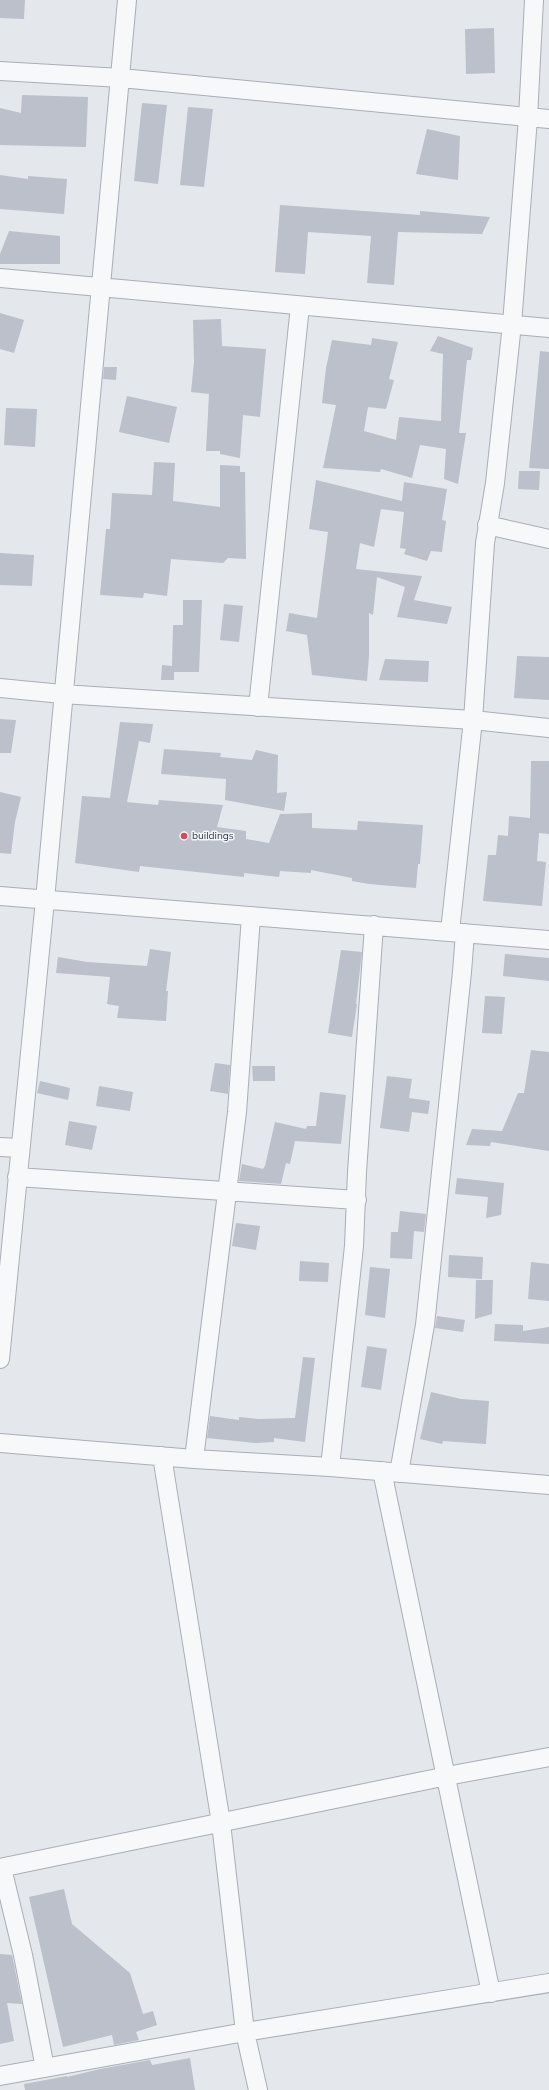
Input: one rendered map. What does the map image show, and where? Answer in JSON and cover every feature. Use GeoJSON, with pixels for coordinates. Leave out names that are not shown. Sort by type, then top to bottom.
{"type":"FeatureCollection","features":[{"type":"Feature","properties":{"kind":"street"},"geometry":{"type":"LineString","coordinates":[[0,1359],[45,900],[62,694],[121,78],[127,0]]}},
{"type":"Feature","properties":{"kind":"street"},"geometry":{"type":"LineString","coordinates":[[491,1993],[447,1776],[391,1472],[424,1325],[462,980],[458,932],[487,525],[494,483],[512,324],[528,118],[534,0]]}},
{"type":"Feature","properties":{"kind":"street"},"geometry":{"type":"LineString","coordinates":[[0,71],[121,78],[549,120]]}},
{"type":"Feature","properties":{"kind":"street"},"geometry":{"type":"LineString","coordinates":[[0,278],[549,328]]}},
{"type":"Feature","properties":{"kind":"street"},"geometry":{"type":"LineString","coordinates":[[258,707],[300,306]]}},
{"type":"Feature","properties":{"kind":"street"},"geometry":{"type":"LineString","coordinates":[[487,525],[549,539]]}},
{"type":"Feature","properties":{"kind":"street"},"geometry":{"type":"LineString","coordinates":[[0,688],[62,694],[473,720],[549,728]]}},
{"type":"Feature","properties":{"kind":"street"},"geometry":{"type":"LineString","coordinates":[[0,896],[549,940]]}},
{"type":"Feature","properties":{"kind":"street"},"geometry":{"type":"LineString","coordinates":[[194,1459],[229,1191],[239,1089],[251,916]]}},
{"type":"Feature","properties":{"kind":"street"},"geometry":{"type":"LineString","coordinates":[[330,1467],[354,1246],[357,1172],[374,925]]}},
{"type":"Feature","properties":{"kind":"street"},"geometry":{"type":"LineString","coordinates":[[0,1146],[20,1148]]}},
{"type":"Feature","properties":{"kind":"street"},"geometry":{"type":"LineString","coordinates":[[17,1177],[356,1200]]}},
{"type":"Feature","properties":{"kind":"street"},"geometry":{"type":"LineString","coordinates":[[0,1443],[194,1459],[330,1467],[549,1485]]}},
{"type":"Feature","properties":{"kind":"street"},"geometry":{"type":"LineString","coordinates":[[162,1456],[221,1823],[245,2032],[258,2090]]}},
{"type":"Feature","properties":{"kind":"street"},"geometry":{"type":"LineString","coordinates":[[44,2068],[23,1955],[1,1868],[447,1776],[549,1757]]}},
{"type":"Feature","properties":{"kind":"street"},"geometry":{"type":"LineString","coordinates":[[0,2076],[245,2032],[491,1993],[549,1982]]}},
{"type":"Feature","properties":{"kind":"building"},"geometry":{"type":"Polygon","coordinates":[[[0,0],[25,0],[24,19],[0,18],[0,0]]]}},
{"type":"Feature","properties":{"kind":"building"},"geometry":{"type":"Polygon","coordinates":[[[494,28],[495,73],[466,74],[465,29],[494,28]]]}},
{"type":"Feature","properties":{"kind":"building"},"geometry":{"type":"Polygon","coordinates":[[[22,95],[88,97],[86,147],[0,145],[0,108],[21,113],[22,95]]]}},
{"type":"Feature","properties":{"kind":"building"},"geometry":{"type":"Polygon","coordinates":[[[142,103],[167,105],[158,184],[134,181],[142,103]]]}},
{"type":"Feature","properties":{"kind":"building"},"geometry":{"type":"Polygon","coordinates":[[[188,107],[213,109],[204,187],[180,185],[188,107]]]}},
{"type":"Feature","properties":{"kind":"building"},"geometry":{"type":"Polygon","coordinates":[[[427,129],[460,136],[458,180],[416,174],[427,129]]]}},
{"type":"Feature","properties":{"kind":"building"},"geometry":{"type":"Polygon","coordinates":[[[0,175],[28,179],[28,176],[67,179],[64,214],[0,209],[0,175]]]}},
{"type":"Feature","properties":{"kind":"building"},"geometry":{"type":"Polygon","coordinates":[[[280,205],[420,215],[420,211],[490,217],[482,234],[398,232],[394,285],[367,283],[371,236],[308,232],[305,274],[275,272],[280,205]]]}},
{"type":"Feature","properties":{"kind":"building"},"geometry":{"type":"Polygon","coordinates":[[[9,231],[60,236],[60,264],[0,264],[0,254],[9,231]]]}},
{"type":"Feature","properties":{"kind":"building"},"geometry":{"type":"Polygon","coordinates":[[[0,313],[24,320],[14,353],[0,349],[0,313]]]}},
{"type":"Feature","properties":{"kind":"building"},"geometry":{"type":"Polygon","coordinates":[[[221,319],[222,346],[266,349],[260,417],[243,415],[240,458],[220,454],[220,451],[206,451],[209,394],[191,392],[194,362],[193,320],[221,319]]]}},
{"type":"Feature","properties":{"kind":"building"},"geometry":{"type":"Polygon","coordinates":[[[438,336],[473,348],[471,360],[467,360],[459,433],[466,433],[458,484],[444,479],[446,449],[420,445],[412,478],[381,469],[380,472],[323,468],[336,405],[322,403],[326,368],[332,340],[371,345],[372,338],[398,342],[389,379],[394,380],[386,409],[368,407],[364,431],[396,440],[399,417],[441,421],[443,354],[430,351],[438,336]]]}},
{"type":"Feature","properties":{"kind":"building"},"geometry":{"type":"Polygon","coordinates":[[[540,351],[549,352],[549,469],[529,468],[540,351]]]}},
{"type":"Feature","properties":{"kind":"building"},"geometry":{"type":"Polygon","coordinates":[[[104,367],[117,367],[116,380],[103,379],[104,367]]]}},
{"type":"Feature","properties":{"kind":"building"},"geometry":{"type":"Polygon","coordinates":[[[127,396],[177,407],[169,443],[119,432],[127,396]]]}},
{"type":"Feature","properties":{"kind":"building"},"geometry":{"type":"Polygon","coordinates":[[[6,408],[37,409],[35,447],[4,445],[6,408]]]}},
{"type":"Feature","properties":{"kind":"building"},"geometry":{"type":"Polygon","coordinates":[[[154,462],[175,463],[173,501],[220,507],[220,465],[240,466],[240,472],[245,472],[246,559],[228,558],[223,563],[171,559],[167,596],[144,593],[143,598],[100,595],[106,529],[110,529],[112,493],[152,495],[154,462]]]}},
{"type":"Feature","properties":{"kind":"building"},"geometry":{"type":"Polygon","coordinates":[[[519,471],[540,471],[539,490],[518,489],[519,471]]]}},
{"type":"Feature","properties":{"kind":"building"},"geometry":{"type":"Polygon","coordinates":[[[316,480],[402,501],[404,482],[447,489],[442,520],[446,521],[442,552],[431,551],[427,561],[404,554],[406,549],[400,548],[404,512],[381,509],[374,547],[360,543],[356,569],[422,576],[414,600],[452,607],[447,624],[397,617],[405,587],[377,577],[373,615],[369,613],[369,656],[367,681],[312,675],[307,635],[286,631],[289,613],[317,618],[328,532],[309,529],[316,480]]]}},
{"type":"Feature","properties":{"kind":"building"},"geometry":{"type":"Polygon","coordinates":[[[0,553],[34,555],[32,586],[0,585],[0,553]]]}},
{"type":"Feature","properties":{"kind":"building"},"geometry":{"type":"Polygon","coordinates":[[[183,600],[202,600],[199,672],[174,672],[174,680],[161,680],[162,665],[172,666],[173,625],[183,625],[183,600]]]}},
{"type":"Feature","properties":{"kind":"building"},"geometry":{"type":"Polygon","coordinates":[[[224,604],[243,606],[239,642],[220,640],[224,604]]]}},
{"type":"Feature","properties":{"kind":"building"},"geometry":{"type":"Polygon","coordinates":[[[517,656],[549,657],[549,700],[514,698],[517,656]]]}},
{"type":"Feature","properties":{"kind":"building"},"geometry":{"type":"Polygon","coordinates":[[[385,659],[429,661],[428,682],[379,680],[385,659]]]}},
{"type":"Feature","properties":{"kind":"building"},"geometry":{"type":"Polygon","coordinates":[[[0,719],[16,720],[11,753],[0,753],[0,719]]]}},
{"type":"Feature","properties":{"kind":"building"},"geometry":{"type":"Polygon","coordinates":[[[120,722],[153,724],[150,743],[139,741],[127,802],[158,805],[159,800],[223,805],[217,827],[246,831],[246,839],[269,843],[280,814],[312,813],[312,828],[357,830],[358,821],[423,825],[420,864],[418,864],[416,888],[369,884],[352,881],[352,878],[311,870],[311,873],[280,871],[279,877],[244,873],[244,877],[140,866],[139,872],[75,863],[82,796],[110,798],[120,722]]]}},
{"type":"Feature","properties":{"kind":"building","name":"buildings"},"geometry":{"type":"Polygon","coordinates":[[[164,749],[221,753],[220,757],[252,760],[256,750],[278,755],[277,793],[287,792],[284,811],[225,800],[226,779],[161,774],[164,749]]]}},
{"type":"Feature","properties":{"kind":"building"},"geometry":{"type":"Polygon","coordinates":[[[531,761],[549,761],[549,834],[539,833],[537,861],[546,862],[542,906],[483,901],[488,855],[496,855],[498,835],[508,836],[509,816],[530,818],[531,761]]]}},
{"type":"Feature","properties":{"kind":"building"},"geometry":{"type":"Polygon","coordinates":[[[0,792],[21,797],[15,822],[11,854],[0,853],[0,792]]]}},
{"type":"Feature","properties":{"kind":"building"},"geometry":{"type":"Polygon","coordinates":[[[150,949],[171,952],[166,991],[168,991],[166,1021],[117,1018],[119,1006],[107,1004],[110,977],[56,973],[58,957],[87,962],[147,966],[150,949]]]}},
{"type":"Feature","properties":{"kind":"building"},"geometry":{"type":"Polygon","coordinates":[[[341,950],[362,952],[352,1037],[328,1033],[341,950]]]}},
{"type":"Feature","properties":{"kind":"building"},"geometry":{"type":"Polygon","coordinates":[[[505,954],[549,958],[549,981],[503,976],[505,954]]]}},
{"type":"Feature","properties":{"kind":"building"},"geometry":{"type":"Polygon","coordinates":[[[485,996],[505,997],[502,1034],[482,1033],[485,996]]]}},
{"type":"Feature","properties":{"kind":"building"},"geometry":{"type":"Polygon","coordinates":[[[531,1050],[549,1052],[549,1151],[491,1142],[490,1146],[466,1145],[472,1129],[502,1131],[518,1093],[524,1093],[531,1050]]]}},
{"type":"Feature","properties":{"kind":"building"},"geometry":{"type":"Polygon","coordinates":[[[215,1063],[230,1065],[228,1094],[210,1091],[215,1063]]]}},
{"type":"Feature","properties":{"kind":"building"},"geometry":{"type":"Polygon","coordinates":[[[252,1066],[275,1066],[275,1081],[253,1081],[252,1066]]]}},
{"type":"Feature","properties":{"kind":"building"},"geometry":{"type":"Polygon","coordinates":[[[387,1076],[412,1079],[409,1098],[430,1101],[428,1114],[412,1112],[409,1132],[380,1128],[387,1076]]]}},
{"type":"Feature","properties":{"kind":"building"},"geometry":{"type":"Polygon","coordinates":[[[40,1081],[70,1088],[68,1100],[37,1093],[40,1081]]]}},
{"type":"Feature","properties":{"kind":"building"},"geometry":{"type":"Polygon","coordinates":[[[99,1086],[133,1092],[130,1111],[96,1106],[99,1086]]]}},
{"type":"Feature","properties":{"kind":"building"},"geometry":{"type":"Polygon","coordinates":[[[320,1092],[346,1095],[341,1144],[295,1141],[290,1164],[286,1163],[281,1184],[239,1181],[242,1164],[263,1169],[265,1166],[275,1122],[306,1129],[307,1126],[316,1126],[320,1092]]]}},
{"type":"Feature","properties":{"kind":"building"},"geometry":{"type":"Polygon","coordinates":[[[69,1121],[97,1126],[92,1150],[65,1145],[69,1121]]]}},
{"type":"Feature","properties":{"kind":"building"},"geometry":{"type":"Polygon","coordinates":[[[457,1178],[504,1183],[501,1215],[486,1218],[488,1197],[455,1194],[457,1178]]]}},
{"type":"Feature","properties":{"kind":"building"},"geometry":{"type":"Polygon","coordinates":[[[400,1211],[426,1214],[424,1232],[414,1231],[412,1259],[390,1258],[391,1232],[398,1232],[400,1211]]]}},
{"type":"Feature","properties":{"kind":"building"},"geometry":{"type":"Polygon","coordinates":[[[236,1223],[260,1226],[256,1250],[232,1246],[236,1223]]]}},
{"type":"Feature","properties":{"kind":"building"},"geometry":{"type":"Polygon","coordinates":[[[449,1255],[483,1257],[482,1279],[448,1277],[449,1255]]]}},
{"type":"Feature","properties":{"kind":"building"},"geometry":{"type":"Polygon","coordinates":[[[300,1261],[329,1263],[328,1282],[299,1281],[300,1261]]]}},
{"type":"Feature","properties":{"kind":"building"},"geometry":{"type":"Polygon","coordinates":[[[531,1262],[549,1264],[549,1301],[528,1299],[531,1262]]]}},
{"type":"Feature","properties":{"kind":"building"},"geometry":{"type":"Polygon","coordinates":[[[370,1267],[390,1269],[385,1318],[365,1315],[370,1267]]]}},
{"type":"Feature","properties":{"kind":"building"},"geometry":{"type":"Polygon","coordinates":[[[476,1280],[493,1280],[492,1314],[475,1319],[476,1280]]]}},
{"type":"Feature","properties":{"kind":"building"},"geometry":{"type":"Polygon","coordinates":[[[437,1316],[465,1320],[463,1332],[435,1328],[437,1316]]]}},
{"type":"Feature","properties":{"kind":"building"},"geometry":{"type":"Polygon","coordinates":[[[495,1324],[523,1325],[523,1331],[549,1327],[549,1344],[494,1341],[495,1324]]]}},
{"type":"Feature","properties":{"kind":"building"},"geometry":{"type":"Polygon","coordinates":[[[367,1346],[387,1349],[381,1390],[361,1387],[367,1346]]]}},
{"type":"Feature","properties":{"kind":"building"},"geometry":{"type":"Polygon","coordinates":[[[303,1357],[315,1358],[305,1442],[274,1438],[274,1442],[255,1443],[207,1438],[210,1416],[239,1420],[239,1417],[258,1419],[295,1418],[303,1357]]]}},
{"type":"Feature","properties":{"kind":"building"},"geometry":{"type":"Polygon","coordinates":[[[431,1392],[461,1399],[489,1401],[486,1444],[443,1441],[442,1444],[420,1439],[431,1392]]]}},
{"type":"Feature","properties":{"kind":"building"},"geometry":{"type":"Polygon","coordinates":[[[64,1889],[72,1924],[130,1973],[143,2014],[153,2011],[157,2025],[136,2032],[139,2040],[114,2045],[112,2035],[63,2047],[29,1897],[64,1889]]]}},
{"type":"Feature","properties":{"kind":"building"},"geometry":{"type":"Polygon","coordinates":[[[0,1954],[12,1955],[22,2004],[7,2003],[14,2041],[0,2044],[0,1954]]]}},
{"type":"Feature","properties":{"kind":"building"},"geometry":{"type":"Polygon","coordinates":[[[190,2058],[195,2090],[25,2090],[24,2084],[67,2077],[100,2069],[150,2060],[152,2065],[190,2058]]]}},
{"type":"Feature","properties":{"kind":"place","name":"buildings"},"geometry":{"type":"Point","coordinates":[184,836]}}]}
